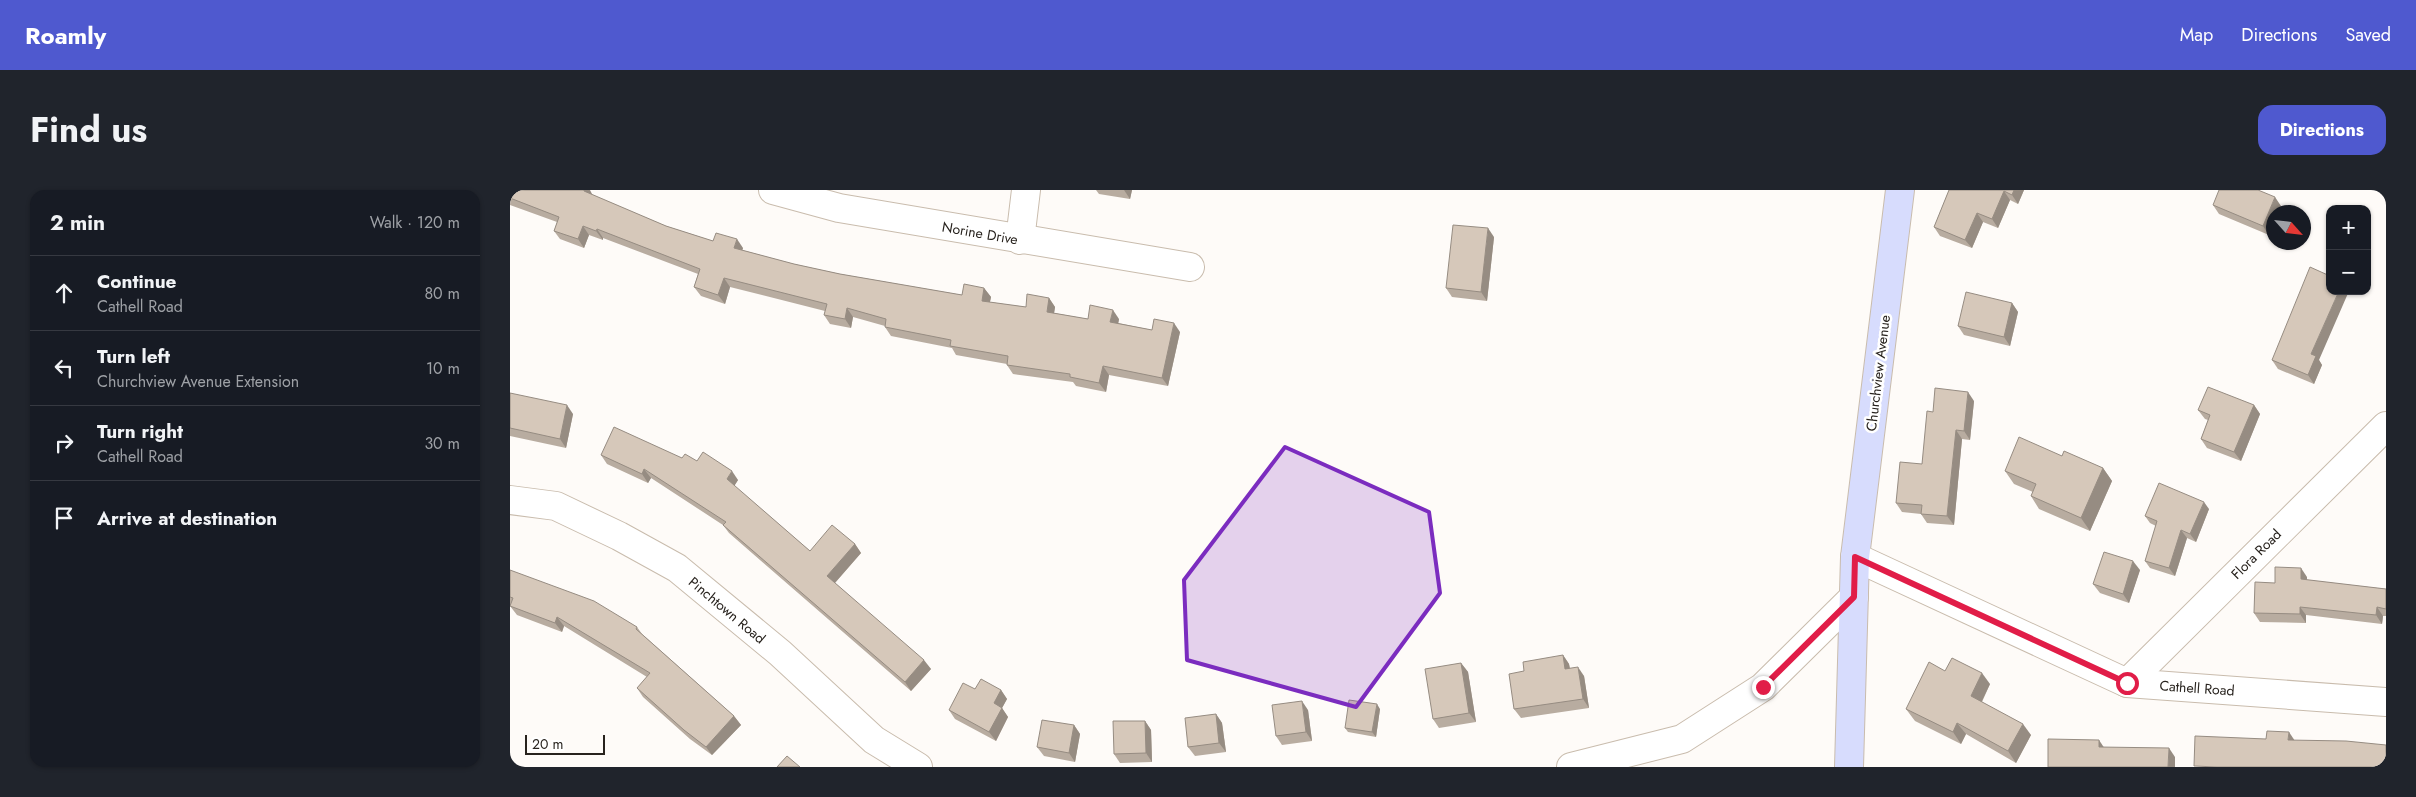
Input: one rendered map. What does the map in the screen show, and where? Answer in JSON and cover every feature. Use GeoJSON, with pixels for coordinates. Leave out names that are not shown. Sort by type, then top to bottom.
{"type":"FeatureCollection","features":[{"type":"Feature","properties":{"kind":"street","name":"Norine Drive"},"geometry":{"type":"LineString","coordinates":[[773,190],[838,208],[1190,267]]}},
{"type":"Feature","properties":{"kind":"street"},"geometry":{"type":"LineString","coordinates":[[1020,240],[1026,190]]}},
{"type":"Feature","properties":{"kind":"street","name":"Churchview Avenue"},"geometry":{"type":"LineString","coordinates":[[1849,767],[1855,557],[1900,190]]}},
{"type":"Feature","properties":{"kind":"street","name":"Flora Road"},"geometry":{"type":"LineString","coordinates":[[2127,683],[2386,426]]}},
{"type":"Feature","properties":{"kind":"street","name":"Pinchtown Road"},"geometry":{"type":"LineString","coordinates":[[510,500],[556,506],[619,536],[677,568],[780,653],[874,740],[918,767]]}},
{"type":"Feature","properties":{"kind":"street","name":"Cathell Road"},"geometry":{"type":"LineString","coordinates":[[1855,557],[2127,683],[2386,702]]}},
{"type":"Feature","properties":{"kind":"street"},"geometry":{"type":"LineString","coordinates":[[1571,767],[1682,739],[1763,687],[1854,597]]}},
{"type":"Feature","properties":{"kind":"highlighted area"},"geometry":{"type":"Polygon","coordinates":[[[1285,447],[1429,512],[1440,593],[1356,707],[1187,660],[1184,580],[1285,447]]]}},
{"type":"Feature","properties":{"kind":"building"},"geometry":{"type":"Polygon","coordinates":[[[510,190],[584,190],[666,226],[713,241],[716,233],[737,239],[734,248],[840,274],[962,295],[964,284],[984,288],[982,301],[1026,307],[1027,294],[1049,298],[1047,312],[1088,319],[1090,305],[1113,310],[1110,322],[1152,330],[1154,319],[1174,323],[1162,378],[1103,366],[1099,383],[1070,377],[1070,374],[1007,365],[1008,356],[950,346],[951,340],[885,327],[886,319],[847,308],[845,319],[824,315],[827,304],[724,278],[718,295],[694,287],[700,269],[597,229],[596,231],[583,226],[578,239],[554,231],[559,217],[510,198],[510,190]]]}},
{"type":"Feature","properties":{"kind":"building"},"geometry":{"type":"Polygon","coordinates":[[[1949,190],[2014,190],[2012,195],[2004,191],[1992,219],[1977,213],[1965,240],[1934,227],[1949,190]]]}},
{"type":"Feature","properties":{"kind":"building"},"geometry":{"type":"Polygon","coordinates":[[[2219,190],[2258,190],[2275,197],[2272,205],[2266,205],[2266,219],[2263,226],[2213,205],[2219,190]]]}},
{"type":"Feature","properties":{"kind":"building"},"geometry":{"type":"Polygon","coordinates":[[[1453,225],[1488,228],[1481,292],[1446,288],[1453,225]]]}},
{"type":"Feature","properties":{"kind":"building"},"geometry":{"type":"Polygon","coordinates":[[[2310,267],[2326,274],[2326,295],[2337,295],[2311,354],[2316,356],[2308,375],[2272,360],[2310,267]]]}},
{"type":"Feature","properties":{"kind":"building"},"geometry":{"type":"Polygon","coordinates":[[[1966,292],[2012,303],[2004,337],[1958,326],[1966,292]]]}},
{"type":"Feature","properties":{"kind":"building"},"geometry":{"type":"Polygon","coordinates":[[[2208,387],[2254,405],[2234,452],[2201,439],[2210,415],[2198,410],[2208,387]]]}},
{"type":"Feature","properties":{"kind":"building"},"geometry":{"type":"Polygon","coordinates":[[[1935,388],[1968,392],[1964,431],[1956,430],[1947,516],[1921,514],[1922,505],[1896,503],[1900,462],[1922,464],[1927,411],[1933,412],[1935,388]]]}},
{"type":"Feature","properties":{"kind":"building"},"geometry":{"type":"Polygon","coordinates":[[[510,393],[567,405],[560,439],[510,428],[510,393]]]}},
{"type":"Feature","properties":{"kind":"building"},"geometry":{"type":"Polygon","coordinates":[[[614,427],[682,458],[685,454],[697,461],[703,452],[732,471],[727,479],[810,551],[832,525],[855,544],[827,576],[924,660],[905,682],[723,525],[726,522],[644,469],[642,474],[601,455],[614,427]]]}},
{"type":"Feature","properties":{"kind":"building"},"geometry":{"type":"Polygon","coordinates":[[[2019,437],[2062,456],[2064,451],[2103,468],[2081,518],[2031,496],[2036,484],[2005,471],[2019,437]]]}},
{"type":"Feature","properties":{"kind":"building"},"geometry":{"type":"Polygon","coordinates":[[[2159,483],[2204,502],[2190,534],[2181,530],[2169,568],[2145,561],[2157,521],[2145,516],[2159,483]]]}},
{"type":"Feature","properties":{"kind":"building"},"geometry":{"type":"Polygon","coordinates":[[[2104,552],[2133,561],[2123,594],[2093,584],[2104,552]]]}},
{"type":"Feature","properties":{"kind":"building"},"geometry":{"type":"Polygon","coordinates":[[[2275,567],[2301,568],[2301,579],[2386,589],[2386,609],[2377,607],[2376,615],[2300,607],[2300,614],[2254,613],[2255,582],[2275,583],[2275,567]]]}},
{"type":"Feature","properties":{"kind":"building"},"geometry":{"type":"Polygon","coordinates":[[[510,570],[594,601],[637,627],[636,629],[734,716],[706,747],[637,688],[650,673],[557,617],[555,623],[510,606],[513,598],[510,597],[510,570]]]}},
{"type":"Feature","properties":{"kind":"building"},"geometry":{"type":"Polygon","coordinates":[[[1563,655],[1565,669],[1578,667],[1583,699],[1514,709],[1509,674],[1524,671],[1523,662],[1563,655]]]}},
{"type":"Feature","properties":{"kind":"building"},"geometry":{"type":"Polygon","coordinates":[[[1952,658],[1982,673],[1971,696],[2023,724],[2008,751],[1957,723],[1953,732],[1906,709],[1929,662],[1945,671],[1952,658]]]}},
{"type":"Feature","properties":{"kind":"building"},"geometry":{"type":"Polygon","coordinates":[[[1461,663],[1469,713],[1433,719],[1425,669],[1461,663]]]}},
{"type":"Feature","properties":{"kind":"building"},"geometry":{"type":"Polygon","coordinates":[[[981,679],[1001,690],[994,703],[1002,708],[989,732],[949,710],[963,683],[975,689],[981,679]]]}},
{"type":"Feature","properties":{"kind":"building"},"geometry":{"type":"Polygon","coordinates":[[[1349,700],[1377,704],[1372,732],[1345,728],[1349,700]]]}},
{"type":"Feature","properties":{"kind":"building"},"geometry":{"type":"Polygon","coordinates":[[[1302,701],[1306,732],[1276,736],[1272,705],[1302,701]]]}},
{"type":"Feature","properties":{"kind":"building"},"geometry":{"type":"Polygon","coordinates":[[[1216,714],[1219,743],[1188,747],[1185,718],[1216,714]]]}},
{"type":"Feature","properties":{"kind":"building"},"geometry":{"type":"Polygon","coordinates":[[[1042,720],[1074,725],[1069,753],[1037,747],[1042,720]]]}},
{"type":"Feature","properties":{"kind":"building"},"geometry":{"type":"Polygon","coordinates":[[[1113,721],[1145,721],[1146,753],[1114,754],[1113,721]]]}},
{"type":"Feature","properties":{"kind":"building"},"geometry":{"type":"Polygon","coordinates":[[[2267,731],[2289,732],[2288,740],[2346,741],[2386,745],[2386,767],[2194,766],[2195,736],[2266,739],[2267,731]]]}},
{"type":"Feature","properties":{"kind":"building"},"geometry":{"type":"Polygon","coordinates":[[[2048,739],[2099,740],[2099,747],[2169,748],[2168,767],[2048,767],[2048,739]]]}},
{"type":"Feature","properties":{"kind":"building"},"geometry":{"type":"Polygon","coordinates":[[[787,756],[800,767],[777,767],[787,756]]]}},
{"type":"Feature","properties":{"kind":"route"},"geometry":{"type":"LineString","coordinates":[[1763,687],[1854,597],[1855,557],[2127,683]]}}]}
